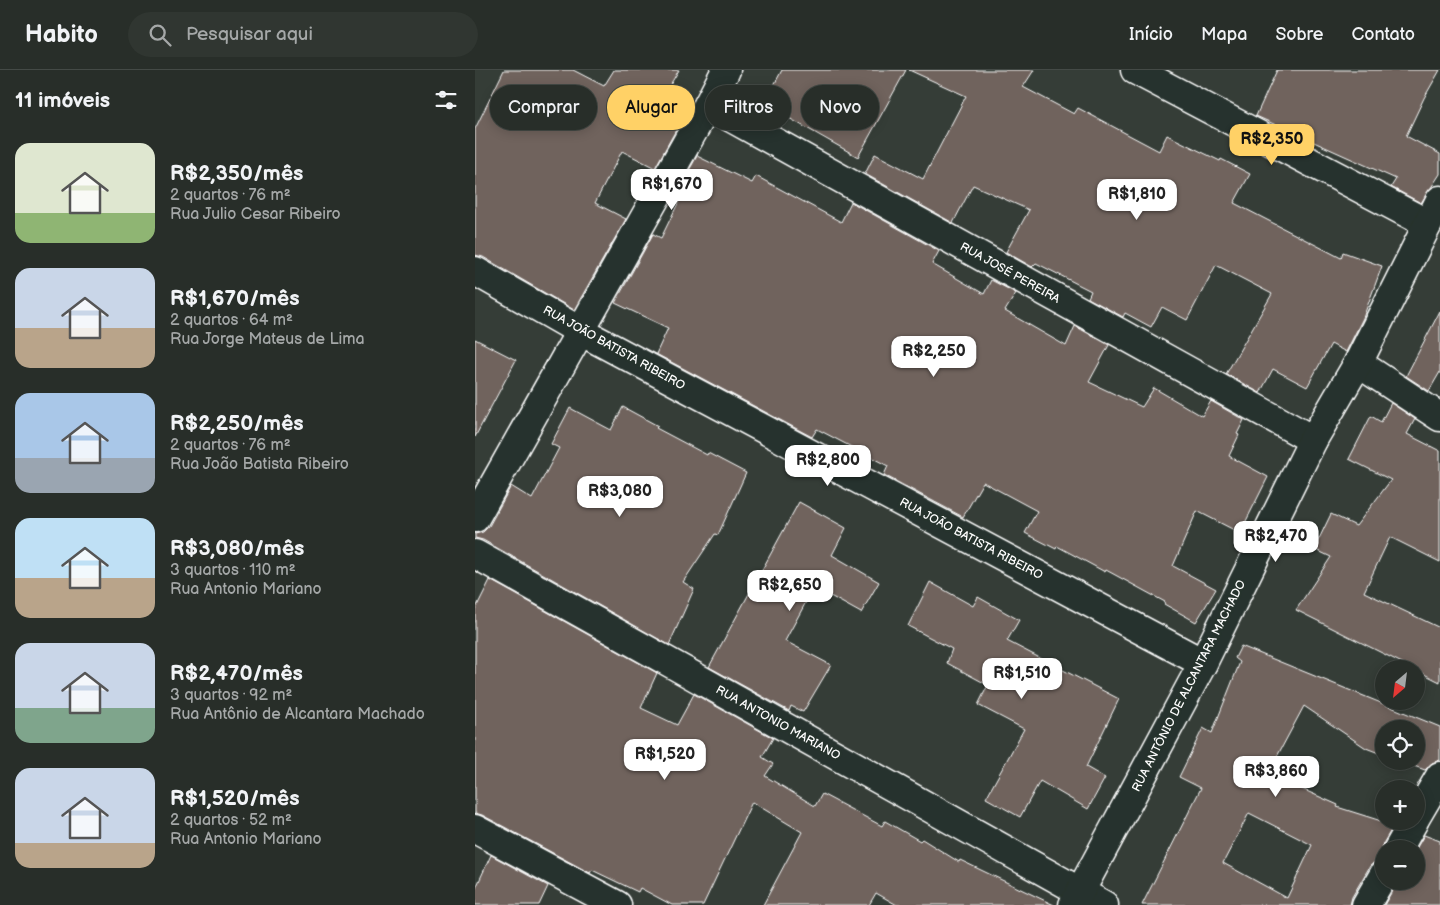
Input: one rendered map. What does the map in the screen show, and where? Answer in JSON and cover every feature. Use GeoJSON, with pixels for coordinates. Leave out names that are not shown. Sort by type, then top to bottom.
{"type":"FeatureCollection","features":[{"type":"Feature","properties":{"kind":"street"},"geometry":{"type":"LineString","coordinates":[[718,85],[726,70]]}},
{"type":"Feature","properties":{"kind":"street"},"geometry":{"type":"LineString","coordinates":[[1135,70],[1434,212]]}},
{"type":"Feature","properties":{"kind":"street"},"geometry":{"type":"LineString","coordinates":[[475,518],[705,111]]}},
{"type":"Feature","properties":{"kind":"street","name":"RUA JOSÉ PEREIRA"},"geometry":{"type":"LineString","coordinates":[[751,130],[1313,440]]}},
{"type":"Feature","properties":{"kind":"street","name":"RUA ANTÔNIO DE ALCANTARA MACHADO"},"geometry":{"type":"LineString","coordinates":[[1085,901],[1313,440],[1358,363],[1434,212]]}},
{"type":"Feature","properties":{"kind":"street","name":"RUA JOÃO BATISTA RIBEIRO"},"geometry":{"type":"LineString","coordinates":[[475,271],[580,331],[1203,663]]}},
{"type":"Feature","properties":{"kind":"street"},"geometry":{"type":"LineString","coordinates":[[1358,363],[1440,417]]}},
{"type":"Feature","properties":{"kind":"street","name":"RUA ANTONIO MARIANO"},"geometry":{"type":"LineString","coordinates":[[475,554],[1085,901]]}},
{"type":"Feature","properties":{"kind":"street"},"geometry":{"type":"LineString","coordinates":[[1425,802],[1440,776]]}},
{"type":"Feature","properties":{"kind":"street"},"geometry":{"type":"LineString","coordinates":[[475,829],[617,905]]}},
{"type":"Feature","properties":{"kind":"street"},"geometry":{"type":"LineString","coordinates":[[1366,905],[1375,890]]}},
{"type":"Feature","properties":{"kind":"building"},"geometry":{"type":"Polygon","coordinates":[[[504,70],[573,70],[604,86],[614,70],[679,70],[670,85],[607,85],[607,130],[676,130],[655,168],[622,151],[595,203],[626,219],[574,310],[483,257],[475,255],[475,129],[490,98],[490,130],[597,130],[597,85],[497,85],[504,70]]]}},
{"type":"Feature","properties":{"kind":"building"},"geometry":{"type":"Polygon","coordinates":[[[782,70],[906,70],[879,119],[879,85],[801,85],[801,125],[791,119],[791,85],[774,85],[782,70]]]}},
{"type":"Feature","properties":{"kind":"building"},"geometry":{"type":"Polygon","coordinates":[[[909,70],[1034,70],[1023,87],[1074,114],[1078,108],[1159,151],[1167,135],[1250,174],[1234,203],[1341,258],[1343,252],[1382,266],[1363,318],[1346,352],[1331,344],[1307,387],[1273,369],[1260,393],[1226,374],[1272,294],[1216,265],[1187,320],[1162,307],[1151,327],[1125,313],[1123,317],[1088,298],[1091,291],[1036,263],[1032,267],[1006,252],[1029,210],[973,185],[953,223],[865,174],[875,154],[923,179],[966,96],[909,70]]]}},
{"type":"Feature","properties":{"kind":"building"},"geometry":{"type":"Polygon","coordinates":[[[1277,70],[1440,70],[1406,136],[1440,154],[1440,174],[1421,203],[1391,187],[1396,179],[1256,116],[1277,70]]]}},
{"type":"Feature","properties":{"kind":"building"},"geometry":{"type":"Polygon","coordinates":[[[810,130],[873,130],[858,157],[810,130]]]}},
{"type":"Feature","properties":{"kind":"building"},"geometry":{"type":"Polygon","coordinates":[[[697,156],[752,183],[756,176],[841,222],[851,202],[939,251],[932,264],[984,294],[991,280],[1016,293],[1005,311],[1066,346],[1075,326],[1109,345],[1089,382],[1142,407],[1154,388],[1202,416],[1211,401],[1244,420],[1229,456],[1268,477],[1240,533],[1197,511],[1173,566],[1216,589],[1196,622],[1164,604],[1165,602],[1106,570],[1105,572],[1057,546],[1056,549],[1025,533],[1037,511],[983,482],[963,517],[884,475],[888,466],[817,429],[812,437],[656,354],[668,328],[615,303],[653,234],[661,238],[687,185],[682,183],[697,156]]]}},
{"type":"Feature","properties":{"kind":"building"},"geometry":{"type":"Polygon","coordinates":[[[1440,311],[1440,372],[1429,391],[1406,376],[1440,311]]]}},
{"type":"Feature","properties":{"kind":"building"},"geometry":{"type":"Polygon","coordinates":[[[475,339],[516,360],[475,437],[475,339]]]}},
{"type":"Feature","properties":{"kind":"building"},"geometry":{"type":"Polygon","coordinates":[[[1391,403],[1415,419],[1407,434],[1440,451],[1440,562],[1390,537],[1364,592],[1440,628],[1440,682],[1425,674],[1425,660],[1396,660],[1296,610],[1331,557],[1314,549],[1331,514],[1356,526],[1391,480],[1349,459],[1371,416],[1381,422],[1391,403]]]}},
{"type":"Feature","properties":{"kind":"building"},"geometry":{"type":"Polygon","coordinates":[[[623,407],[658,426],[656,428],[746,473],[718,535],[715,534],[683,582],[694,589],[669,645],[483,540],[475,538],[475,534],[483,532],[489,526],[511,486],[532,499],[559,448],[551,444],[570,408],[611,430],[623,407]]]}},
{"type":"Feature","properties":{"kind":"building"},"geometry":{"type":"Polygon","coordinates":[[[799,502],[846,528],[832,555],[879,582],[861,613],[814,587],[785,641],[831,665],[803,712],[791,706],[789,711],[709,667],[799,502]]]}},
{"type":"Feature","properties":{"kind":"building"},"geometry":{"type":"Polygon","coordinates":[[[490,580],[657,673],[641,708],[677,725],[694,694],[773,738],[762,757],[773,764],[765,776],[815,806],[822,794],[882,826],[885,821],[920,841],[922,839],[959,862],[960,860],[1054,905],[897,905],[876,893],[869,905],[763,905],[802,832],[752,802],[703,905],[672,905],[640,888],[638,892],[592,870],[590,873],[475,813],[475,610],[490,580]]]}},
{"type":"Feature","properties":{"kind":"building"},"geometry":{"type":"Polygon","coordinates":[[[930,582],[973,606],[978,597],[1019,620],[1007,641],[1119,699],[1086,767],[1105,778],[1088,809],[1040,781],[1020,817],[986,798],[1024,729],[978,705],[988,685],[947,663],[952,649],[908,626],[930,582]]]}},
{"type":"Feature","properties":{"kind":"building"},"geometry":{"type":"Polygon","coordinates":[[[1241,646],[1375,701],[1375,710],[1398,710],[1423,720],[1375,720],[1375,752],[1366,748],[1304,706],[1273,764],[1298,777],[1293,785],[1338,805],[1337,807],[1375,819],[1375,830],[1391,830],[1385,840],[1375,840],[1375,862],[1370,866],[1352,897],[1350,905],[1142,905],[1201,788],[1179,777],[1203,728],[1212,733],[1240,662],[1235,658],[1241,646]],[[1249,813],[1223,863],[1287,898],[1312,845],[1249,813]]]}},
{"type":"Feature","properties":{"kind":"building"},"geometry":{"type":"Polygon","coordinates":[[[1425,721],[1440,727],[1440,760],[1432,763],[1425,770],[1425,721]]]}},
{"type":"Feature","properties":{"kind":"building"},"geometry":{"type":"Polygon","coordinates":[[[1424,835],[1440,841],[1440,905],[1384,905],[1393,890],[1425,890],[1425,840],[1421,840],[1424,835]]]}},
{"type":"Feature","properties":{"kind":"building"},"geometry":{"type":"Polygon","coordinates":[[[491,855],[548,886],[539,905],[475,905],[475,890],[491,855]]]}}]}
